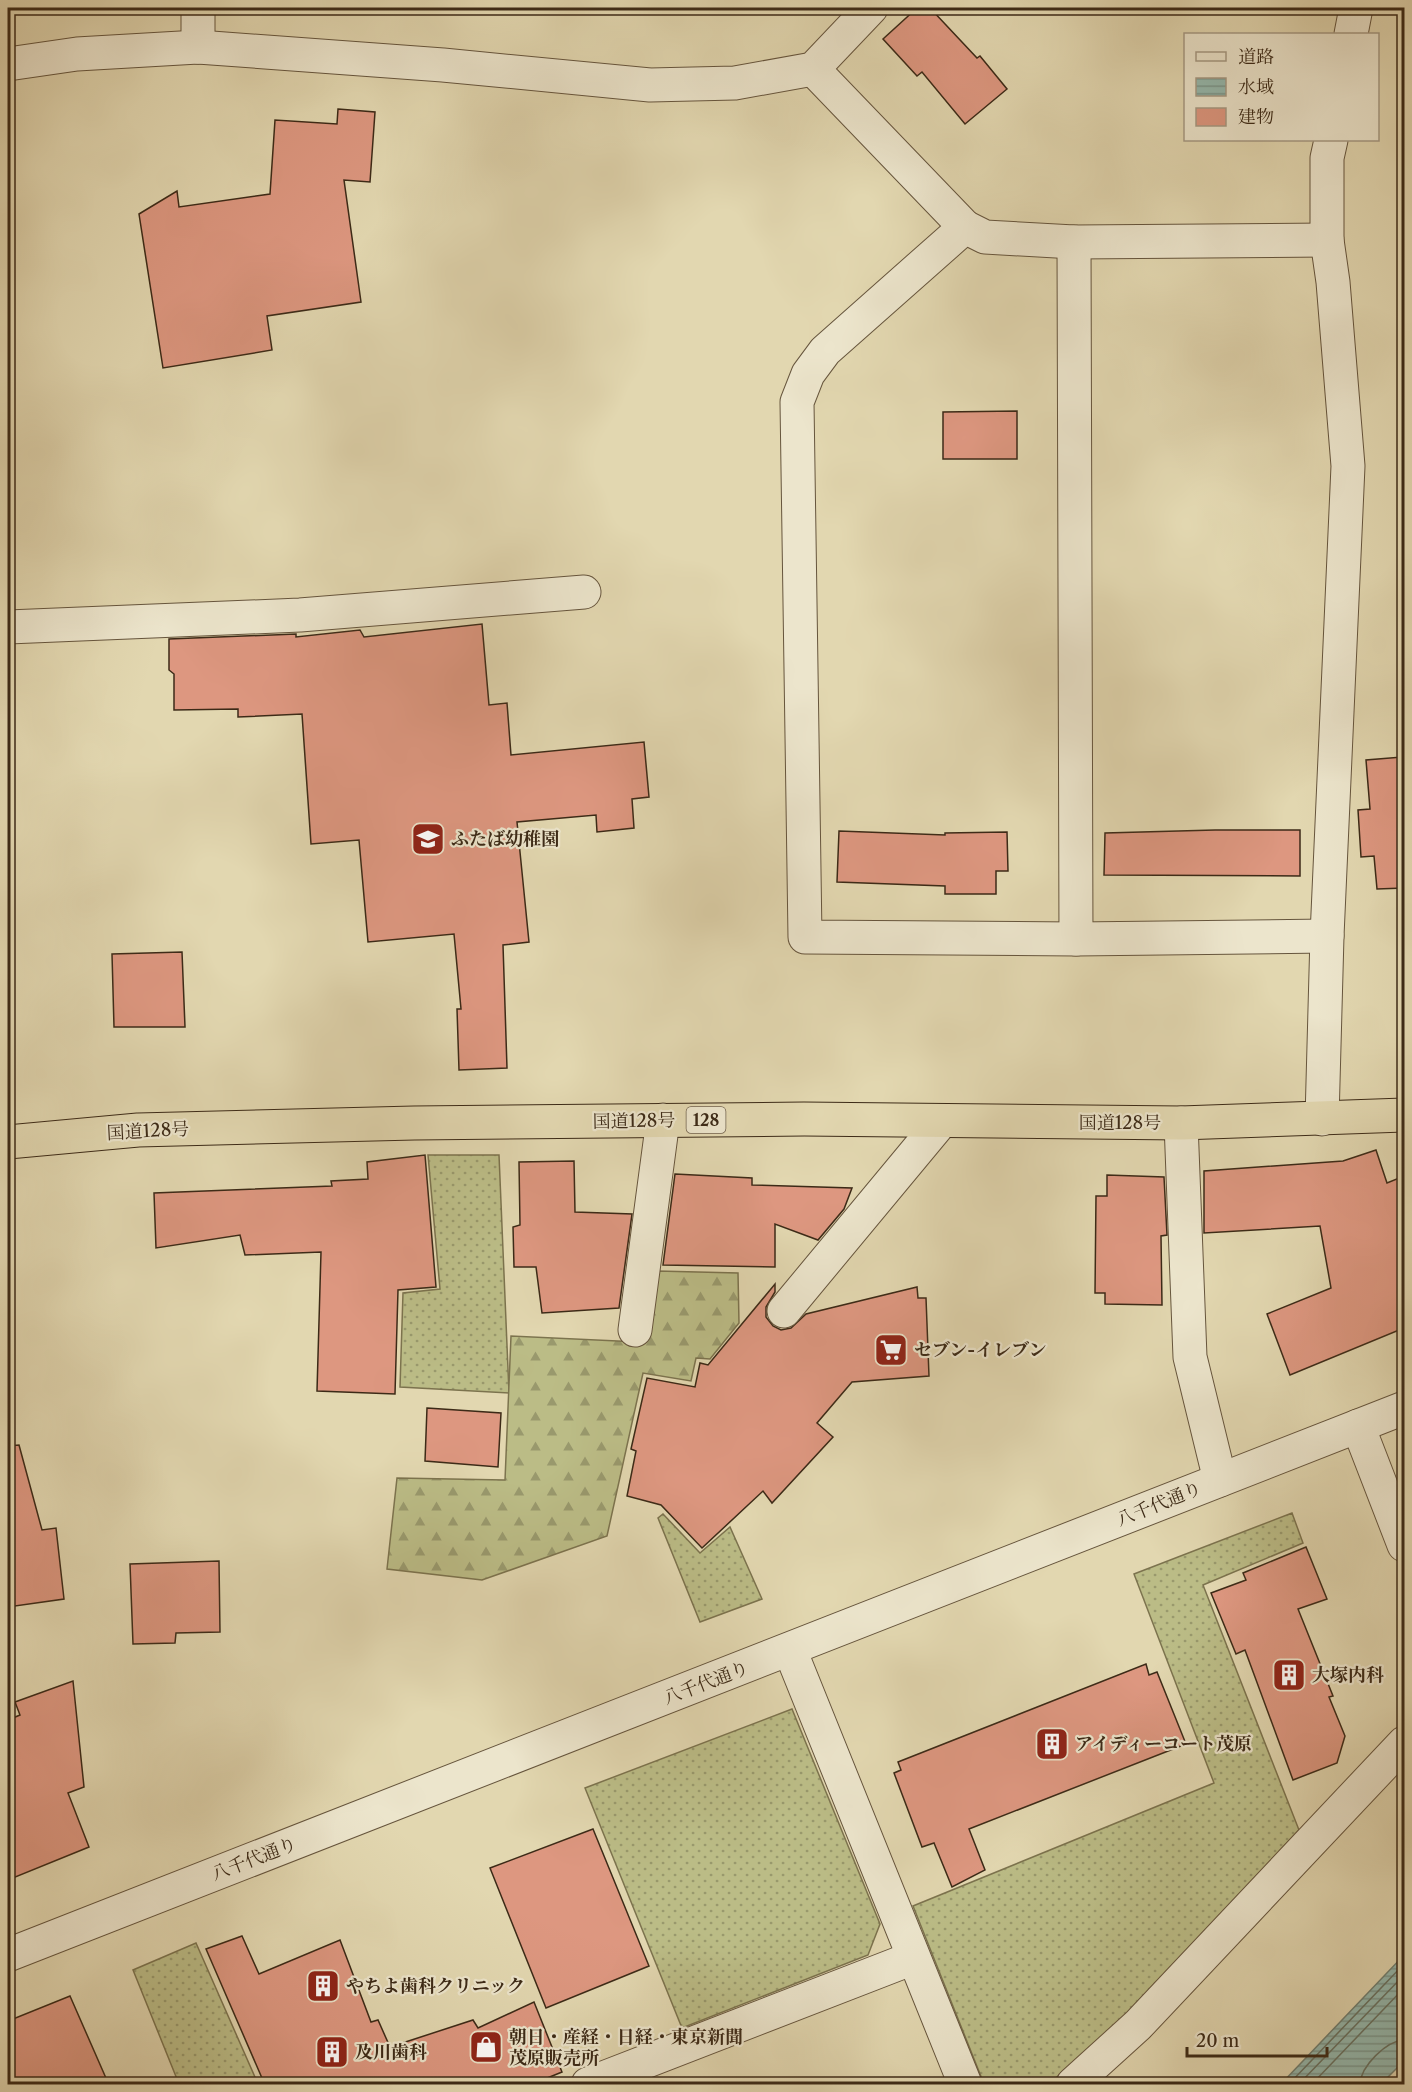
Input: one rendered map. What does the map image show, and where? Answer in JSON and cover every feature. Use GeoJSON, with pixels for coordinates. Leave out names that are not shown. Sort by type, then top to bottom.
{"type":"FeatureCollection","features":[{"type":"Feature","properties":{"kind":"highway","name":"国道128号"},"geometry":{"type":"LineString","coordinates":[[8,1142],[138,1131],[663,1120],[1181,1123],[1404,1115]]}},
{"type":"Feature","properties":{"kind":"street"},"geometry":{"type":"LineString","coordinates":[[198,8],[198,48]]}},
{"type":"Feature","properties":{"kind":"street"},"geometry":{"type":"LineString","coordinates":[[8,64],[78,54],[198,48],[443,65],[650,85],[735,83],[813,69],[871,8]]}},
{"type":"Feature","properties":{"kind":"street"},"geometry":{"type":"LineString","coordinates":[[1351,33],[1356,8]]}},
{"type":"Feature","properties":{"kind":"street"},"geometry":{"type":"LineString","coordinates":[[813,69],[965,226],[985,237],[1074,242],[1327,240]]}},
{"type":"Feature","properties":{"kind":"street"},"geometry":{"type":"LineString","coordinates":[[1322,1119],[1327,936],[1348,466],[1334,282],[1327,240],[1328,158],[1331,141]]}},
{"type":"Feature","properties":{"kind":"street"},"geometry":{"type":"LineString","coordinates":[[965,226],[825,351],[808,374],[797,402],[805,937],[1076,939],[1327,936]]}},
{"type":"Feature","properties":{"kind":"street"},"geometry":{"type":"LineString","coordinates":[[1074,242],[1076,939]]}},
{"type":"Feature","properties":{"kind":"street"},"geometry":{"type":"LineString","coordinates":[[8,627],[300,615],[584,592]]}},
{"type":"Feature","properties":{"kind":"street"},"geometry":{"type":"LineString","coordinates":[[635,1329],[663,1120]]}},
{"type":"Feature","properties":{"kind":"street"},"geometry":{"type":"LineString","coordinates":[[784,1311],[940,1123]]}},
{"type":"Feature","properties":{"kind":"street"},"geometry":{"type":"LineString","coordinates":[[1181,1123],[1190,1357],[1220,1480]]}},
{"type":"Feature","properties":{"kind":"street","name":"八千代通り"},"geometry":{"type":"LineString","coordinates":[[8,1955],[1404,1408]]}},
{"type":"Feature","properties":{"kind":"street"},"geometry":{"type":"LineString","coordinates":[[1358,1426],[1404,1545]]}},
{"type":"Feature","properties":{"kind":"street"},"geometry":{"type":"LineString","coordinates":[[790,1650],[965,2085]]}},
{"type":"Feature","properties":{"kind":"street"},"geometry":{"type":"LineString","coordinates":[[1073,2085],[1138,2025],[1404,1743]]}},
{"type":"Feature","properties":{"kind":"street"},"geometry":{"type":"LineString","coordinates":[[603,2082],[913,1958]]}},
{"type":"Feature","properties":{"kind":"green space"},"geometry":{"type":"Polygon","coordinates":[[[428,1155],[499,1155],[509,1393],[400,1387],[403,1293],[440,1289],[428,1155]]]}},
{"type":"Feature","properties":{"kind":"green space"},"geometry":{"type":"Polygon","coordinates":[[[657,1271],[738,1273],[739,1323],[710,1359],[696,1358],[691,1381],[643,1373],[607,1536],[482,1580],[387,1569],[397,1478],[505,1480],[511,1336],[639,1342],[657,1271]]]}},
{"type":"Feature","properties":{"kind":"green space"},"geometry":{"type":"Polygon","coordinates":[[[1292,1513],[1303,1543],[1203,1585],[1299,1830],[1135,2008],[1049,2084],[984,2084],[913,1906],[1214,1783],[1134,1574],[1292,1513]]]}},
{"type":"Feature","properties":{"kind":"green space"},"geometry":{"type":"Polygon","coordinates":[[[663,1514],[700,1553],[730,1527],[762,1599],[700,1622],[658,1518],[663,1514]]]}},
{"type":"Feature","properties":{"kind":"green space"},"geometry":{"type":"Polygon","coordinates":[[[792,1709],[880,1924],[868,1955],[682,2028],[585,1788],[792,1709]]]}},
{"type":"Feature","properties":{"kind":"green space"},"geometry":{"type":"Polygon","coordinates":[[[196,1943],[258,2084],[179,2084],[133,1970],[196,1943]]]}},
{"type":"Feature","properties":{"kind":"water"},"geometry":{"type":"Polygon","coordinates":[[[1404,1955],[1404,2061],[1381,2084],[1281,2084],[1404,1955]]]}},
{"type":"Feature","properties":{"kind":"building"},"geometry":{"type":"Polygon","coordinates":[[[917,8],[930,8],[977,58],[980,56],[1007,89],[965,124],[922,72],[917,76],[883,39],[917,8]]]}},
{"type":"Feature","properties":{"kind":"building"},"geometry":{"type":"Polygon","coordinates":[[[338,109],[375,112],[370,182],[344,180],[361,302],[267,316],[272,350],[163,368],[139,214],[177,191],[179,207],[270,194],[275,120],[337,124],[338,109]]]}},
{"type":"Feature","properties":{"kind":"building"},"geometry":{"type":"Polygon","coordinates":[[[1017,411],[1017,459],[943,459],[943,412],[1017,411]]]}},
{"type":"Feature","properties":{"kind":"building"},"geometry":{"type":"Polygon","coordinates":[[[482,624],[489,705],[507,703],[511,755],[644,742],[649,797],[632,799],[634,828],[597,832],[596,815],[517,822],[529,942],[503,945],[507,1068],[459,1070],[457,1009],[461,1009],[454,934],[368,942],[359,840],[311,844],[302,714],[238,717],[238,709],[174,710],[174,674],[169,670],[169,639],[296,634],[296,637],[360,630],[364,637],[482,624]]]}},
{"type":"Feature","properties":{"kind":"building"},"geometry":{"type":"Polygon","coordinates":[[[1402,757],[1404,888],[1377,889],[1374,856],[1361,857],[1358,810],[1370,809],[1366,760],[1402,757]]]}},
{"type":"Feature","properties":{"kind":"building"},"geometry":{"type":"Polygon","coordinates":[[[1300,830],[1300,876],[1104,875],[1105,833],[1300,830]]]}},
{"type":"Feature","properties":{"kind":"building"},"geometry":{"type":"Polygon","coordinates":[[[839,831],[945,835],[945,833],[1007,832],[1008,871],[996,871],[996,894],[945,894],[945,886],[837,882],[839,831]]]}},
{"type":"Feature","properties":{"kind":"building"},"geometry":{"type":"Polygon","coordinates":[[[182,952],[185,1027],[114,1027],[112,954],[182,952]]]}},
{"type":"Feature","properties":{"kind":"building"},"geometry":{"type":"Polygon","coordinates":[[[1376,1150],[1387,1183],[1404,1176],[1404,1328],[1290,1375],[1267,1314],[1331,1288],[1320,1226],[1204,1233],[1204,1171],[1343,1161],[1376,1150]]]}},
{"type":"Feature","properties":{"kind":"building"},"geometry":{"type":"Polygon","coordinates":[[[425,1155],[436,1287],[398,1290],[395,1394],[317,1391],[321,1252],[245,1255],[240,1235],[156,1248],[154,1193],[332,1186],[331,1181],[368,1179],[367,1162],[425,1155]]]}},
{"type":"Feature","properties":{"kind":"building"},"geometry":{"type":"Polygon","coordinates":[[[574,1161],[575,1212],[632,1214],[619,1308],[542,1313],[536,1267],[514,1267],[513,1227],[520,1225],[519,1162],[574,1161]]]}},
{"type":"Feature","properties":{"kind":"building"},"geometry":{"type":"Polygon","coordinates":[[[675,1174],[752,1178],[752,1185],[852,1188],[844,1209],[818,1240],[775,1224],[775,1267],[663,1265],[675,1174]]]}},
{"type":"Feature","properties":{"kind":"building"},"geometry":{"type":"Polygon","coordinates":[[[1107,1175],[1164,1177],[1167,1235],[1161,1236],[1162,1305],[1105,1304],[1105,1293],[1095,1293],[1096,1196],[1107,1196],[1107,1175]]]}},
{"type":"Feature","properties":{"kind":"building"},"geometry":{"type":"Polygon","coordinates":[[[775,1284],[775,1292],[766,1307],[766,1317],[773,1326],[781,1330],[791,1328],[806,1314],[917,1287],[918,1298],[926,1298],[929,1376],[852,1382],[817,1423],[833,1437],[772,1503],[763,1491],[702,1548],[661,1505],[627,1496],[636,1451],[631,1449],[647,1378],[695,1387],[700,1363],[708,1365],[775,1284]]]}},
{"type":"Feature","properties":{"kind":"building"},"geometry":{"type":"Polygon","coordinates":[[[427,1408],[501,1413],[498,1467],[425,1461],[427,1408]]]}},
{"type":"Feature","properties":{"kind":"building"},"geometry":{"type":"Polygon","coordinates":[[[19,1445],[42,1530],[56,1528],[64,1599],[8,1607],[8,1446],[19,1445]]]}},
{"type":"Feature","properties":{"kind":"building","name":"大塚内科"},"geometry":{"type":"Polygon","coordinates":[[[1306,1547],[1327,1599],[1298,1609],[1333,1696],[1329,1697],[1345,1736],[1337,1763],[1293,1780],[1245,1650],[1236,1654],[1211,1593],[1246,1580],[1243,1573],[1306,1547]]]}},
{"type":"Feature","properties":{"kind":"building"},"geometry":{"type":"Polygon","coordinates":[[[219,1561],[220,1632],[176,1633],[175,1643],[133,1644],[130,1564],[219,1561]]]}},
{"type":"Feature","properties":{"kind":"building","name":"アイディーコート茂原"},"geometry":{"type":"Polygon","coordinates":[[[1146,1664],[1149,1675],[1157,1672],[1186,1744],[969,1829],[985,1870],[952,1887],[934,1843],[922,1847],[894,1773],[901,1770],[898,1762],[1146,1664]]]}},
{"type":"Feature","properties":{"kind":"building"},"geometry":{"type":"Polygon","coordinates":[[[73,1681],[84,1787],[68,1793],[89,1847],[8,1880],[8,1720],[20,1715],[15,1702],[73,1681]]]}},
{"type":"Feature","properties":{"kind":"building"},"geometry":{"type":"Polygon","coordinates":[[[593,1829],[649,1966],[546,2008],[490,1868],[593,1829]]]}},
{"type":"Feature","properties":{"kind":"building"},"geometry":{"type":"Polygon","coordinates":[[[242,1936],[259,1974],[340,1940],[371,2022],[378,2020],[390,2047],[473,2020],[478,2028],[534,2002],[562,2072],[530,2085],[265,2085],[206,1949],[242,1936]]]}},
{"type":"Feature","properties":{"kind":"building"},"geometry":{"type":"Polygon","coordinates":[[[70,1996],[109,2085],[8,2085],[8,2021],[70,1996]]]}},
{"type":"Feature","properties":{"kind":"place","name":"ふたば幼稚園"},"geometry":{"type":"Point","coordinates":[428,839]}},
{"type":"Feature","properties":{"kind":"place","name":"セブン-イレブン"},"geometry":{"type":"Point","coordinates":[891,1350]}},
{"type":"Feature","properties":{"kind":"place","name":"大塚内科"},"geometry":{"type":"Point","coordinates":[1289,1675]}},
{"type":"Feature","properties":{"kind":"place","name":"アイディーコート茂原"},"geometry":{"type":"Point","coordinates":[1052,1744]}},
{"type":"Feature","properties":{"kind":"place","name":"やちよ歯科クリニック"},"geometry":{"type":"Point","coordinates":[323,1986]}},
{"type":"Feature","properties":{"kind":"place","name":"朝日・産経・日経・東京新聞 茂原販売所"},"geometry":{"type":"Point","coordinates":[486,2047]}},
{"type":"Feature","properties":{"kind":"place","name":"及川歯科"},"geometry":{"type":"Point","coordinates":[332,2052]}}]}
